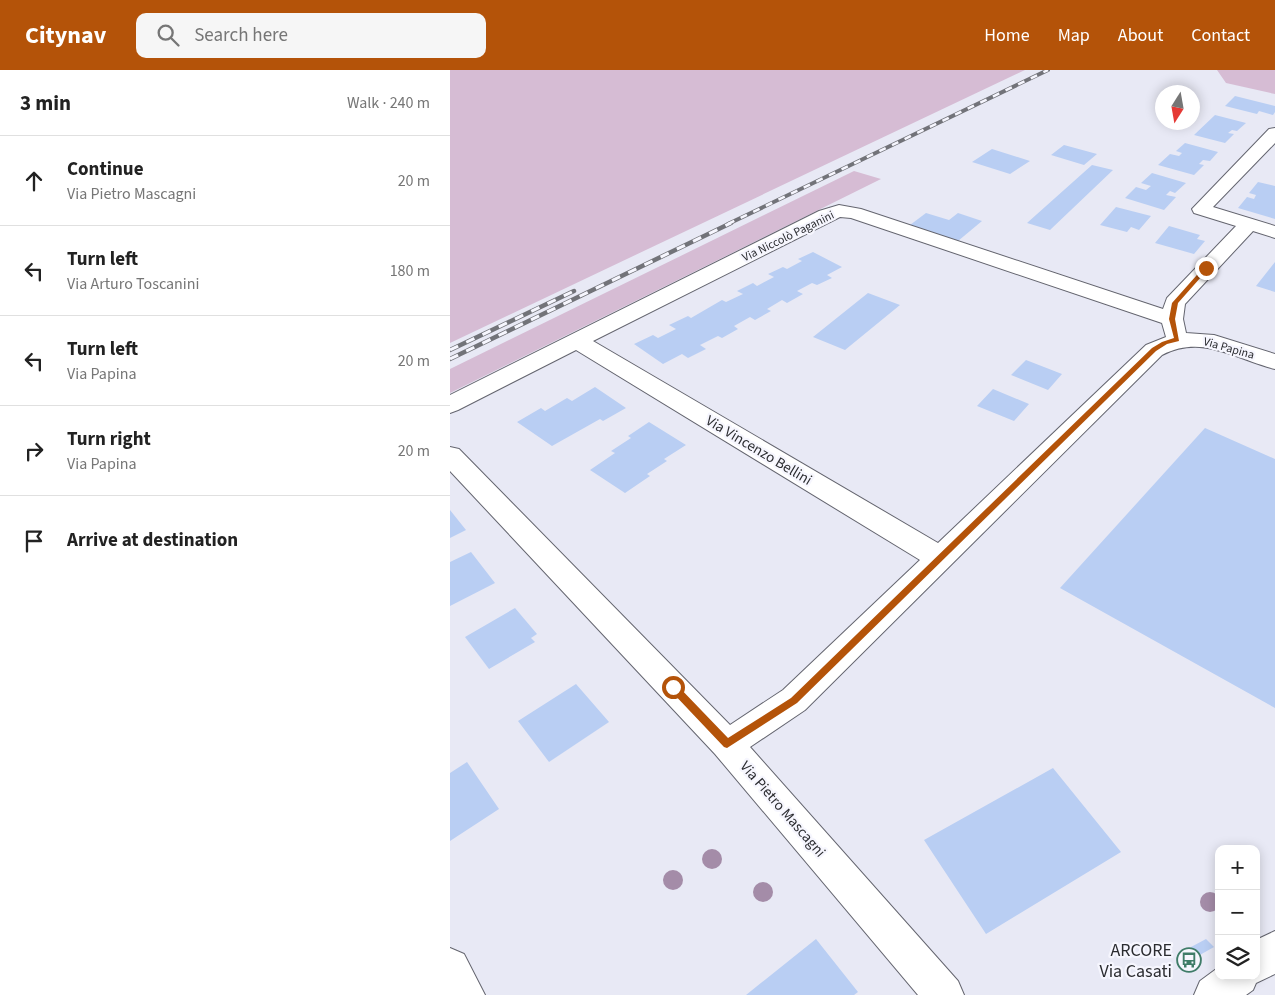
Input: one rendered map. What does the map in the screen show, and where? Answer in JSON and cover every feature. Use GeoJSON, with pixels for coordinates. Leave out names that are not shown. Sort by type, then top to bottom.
{"type":"FeatureCollection","features":[{"type":"Feature","properties":{"kind":"street"},"geometry":{"type":"LineString","coordinates":[[1275,133],[1201,209],[1275,232]]}},
{"type":"Feature","properties":{"kind":"street","name":"Via Niccolò Paganini"},"geometry":{"type":"LineString","coordinates":[[450,405],[826,215],[839,211],[854,213],[1175,329]]}},
{"type":"Feature","properties":{"kind":"street"},"geometry":{"type":"LineString","coordinates":[[727,744],[794,700],[1154,350],[1164,343],[1175,329],[1175,303],[1249,224]]}},
{"type":"Feature","properties":{"kind":"street","name":"Via Papina"},"geometry":{"type":"LineString","coordinates":[[1175,329],[1275,362]]}},
{"type":"Feature","properties":{"kind":"street","name":"Via Vincenzo Bellini"},"geometry":{"type":"LineString","coordinates":[[577,341],[940,558]]}},
{"type":"Feature","properties":{"kind":"street","name":"Via Pietro Mascagni"},"geometry":{"type":"LineString","coordinates":[[450,454],[727,744],[944,995]]}},
{"type":"Feature","properties":{"kind":"street"},"geometry":{"type":"LineString","coordinates":[[1260,961],[1275,950]]}},
{"type":"Feature","properties":{"kind":"street"},"geometry":{"type":"LineString","coordinates":[[450,968],[465,995]]}},
{"type":"Feature","properties":{"kind":"street"},"geometry":{"type":"LineString","coordinates":[[1214,995],[1234,980]]}},
{"type":"Feature","properties":{"kind":"shaded area"},"geometry":{"type":"Polygon","coordinates":[[[450,70],[1025,70],[450,343],[450,70]]]}},
{"type":"Feature","properties":{"kind":"shaded area"},"geometry":{"type":"Polygon","coordinates":[[[1217,70],[1275,70],[1275,94],[1226,83],[1217,70]]]}},
{"type":"Feature","properties":{"kind":"shaded area"},"geometry":{"type":"Polygon","coordinates":[[[854,171],[881,179],[450,393],[450,369],[854,171]]]}},
{"type":"Feature","properties":{"kind":"building"},"geometry":{"type":"Polygon","coordinates":[[[1235,96],[1275,106],[1275,112],[1273,115],[1259,111],[1257,114],[1225,106],[1235,96]]]}},
{"type":"Feature","properties":{"kind":"building"},"geometry":{"type":"Polygon","coordinates":[[[1215,115],[1246,123],[1237,131],[1232,130],[1228,133],[1234,134],[1225,143],[1194,135],[1215,115]]]}},
{"type":"Feature","properties":{"kind":"building"},"geometry":{"type":"Polygon","coordinates":[[[1185,143],[1218,152],[1210,161],[1203,160],[1199,164],[1204,165],[1194,175],[1158,165],[1170,154],[1179,156],[1182,153],[1176,151],[1185,143]]]}},
{"type":"Feature","properties":{"kind":"building"},"geometry":{"type":"Polygon","coordinates":[[[1064,145],[1097,154],[1084,165],[1051,155],[1064,145]]]}},
{"type":"Feature","properties":{"kind":"building"},"geometry":{"type":"Polygon","coordinates":[[[992,149],[1030,161],[1010,174],[972,162],[992,149]]]}},
{"type":"Feature","properties":{"kind":"building"},"geometry":{"type":"Polygon","coordinates":[[[1092,165],[1113,170],[1050,230],[1027,223],[1092,165]]]}},
{"type":"Feature","properties":{"kind":"building"},"geometry":{"type":"Polygon","coordinates":[[[1152,173],[1186,183],[1175,193],[1170,191],[1166,195],[1176,197],[1164,210],[1125,198],[1136,187],[1146,190],[1151,186],[1141,183],[1152,173]]]}},
{"type":"Feature","properties":{"kind":"building"},"geometry":{"type":"Polygon","coordinates":[[[1258,182],[1275,186],[1275,219],[1238,208],[1247,197],[1254,199],[1256,195],[1249,193],[1258,182]]]}},
{"type":"Feature","properties":{"kind":"building"},"geometry":{"type":"Polygon","coordinates":[[[1116,207],[1151,216],[1139,230],[1131,227],[1127,232],[1100,225],[1116,207]]]}},
{"type":"Feature","properties":{"kind":"building"},"geometry":{"type":"Polygon","coordinates":[[[926,213],[949,220],[958,213],[982,221],[958,241],[910,225],[926,213]]]}},
{"type":"Feature","properties":{"kind":"building"},"geometry":{"type":"Polygon","coordinates":[[[1169,226],[1200,235],[1197,239],[1205,241],[1194,254],[1155,243],[1169,226]]]}},
{"type":"Feature","properties":{"kind":"building"},"geometry":{"type":"Polygon","coordinates":[[[813,252],[842,267],[827,275],[832,278],[817,285],[812,283],[797,291],[803,294],[787,303],[782,300],[767,309],[771,311],[755,320],[750,317],[734,326],[738,329],[722,338],[718,336],[700,345],[706,349],[688,358],[682,354],[663,364],[634,344],[653,335],[658,338],[676,329],[669,325],[688,316],[691,318],[722,300],[726,302],[743,294],[737,291],[753,283],[757,286],[774,277],[768,274],[783,267],[787,269],[802,261],[798,259],[813,252]]]}},
{"type":"Feature","properties":{"kind":"building"},"geometry":{"type":"Polygon","coordinates":[[[1275,262],[1275,292],[1256,286],[1275,262]]]}},
{"type":"Feature","properties":{"kind":"building"},"geometry":{"type":"Polygon","coordinates":[[[868,293],[900,305],[845,350],[813,337],[868,293]]]}},
{"type":"Feature","properties":{"kind":"building"},"geometry":{"type":"Polygon","coordinates":[[[1026,360],[1062,374],[1048,390],[1011,375],[1026,360]]]}},
{"type":"Feature","properties":{"kind":"building"},"geometry":{"type":"Polygon","coordinates":[[[595,387],[626,408],[603,421],[600,419],[552,446],[517,422],[541,408],[545,411],[567,398],[572,401],[595,387]]]}},
{"type":"Feature","properties":{"kind":"building"},"geometry":{"type":"Polygon","coordinates":[[[993,389],[1029,404],[1014,421],[977,406],[993,389]]]}},
{"type":"Feature","properties":{"kind":"building"},"geometry":{"type":"Polygon","coordinates":[[[649,422],[686,445],[664,459],[667,461],[647,474],[650,476],[625,493],[590,470],[615,453],[611,451],[631,438],[628,436],[649,422]]]}},
{"type":"Feature","properties":{"kind":"building"},"geometry":{"type":"Polygon","coordinates":[[[1205,428],[1275,459],[1275,708],[1060,588],[1205,428]]]}},
{"type":"Feature","properties":{"kind":"building"},"geometry":{"type":"Polygon","coordinates":[[[450,510],[466,530],[450,538],[450,510]]]}},
{"type":"Feature","properties":{"kind":"building"},"geometry":{"type":"Polygon","coordinates":[[[471,552],[495,583],[450,606],[450,562],[471,552]]]}},
{"type":"Feature","properties":{"kind":"building"},"geometry":{"type":"Polygon","coordinates":[[[515,608],[537,634],[531,638],[535,642],[489,669],[465,637],[515,608]]]}},
{"type":"Feature","properties":{"kind":"building"},"geometry":{"type":"Polygon","coordinates":[[[576,684],[609,722],[549,762],[518,721],[576,684]]]}},
{"type":"Feature","properties":{"kind":"building"},"geometry":{"type":"Polygon","coordinates":[[[467,762],[499,809],[450,841],[450,773],[467,762]]]}},
{"type":"Feature","properties":{"kind":"building"},"geometry":{"type":"Polygon","coordinates":[[[1053,768],[1121,852],[986,934],[924,840],[1053,768]]]}},
{"type":"Feature","properties":{"kind":"building"},"geometry":{"type":"Polygon","coordinates":[[[816,939],[858,992],[854,995],[746,995],[816,939]]]}},
{"type":"Feature","properties":{"kind":"building"},"geometry":{"type":"Polygon","coordinates":[[[1206,939],[1214,947],[1198,956],[1191,947],[1206,939]]]}},
{"type":"Feature","properties":{"kind":"railway"},"geometry":{"type":"LineString","coordinates":[[728,224],[1048,70]]}},
{"type":"Feature","properties":{"kind":"railway"},"geometry":{"type":"LineString","coordinates":[[450,359],[731,223]]}},
{"type":"Feature","properties":{"kind":"railway"},"geometry":{"type":"LineString","coordinates":[[450,350],[574,291]]}},
{"type":"Feature","properties":{"kind":"place","name":"ARCORE Via Casati"},"geometry":{"type":"Point","coordinates":[1189,960]}},
{"type":"Feature","properties":{"kind":"route"},"geometry":{"type":"LineString","coordinates":[[673,687],[727,744],[794,700],[1154,350],[1164,343],[1177,339],[1172,319],[1175,303],[1206,268]]}}]}
